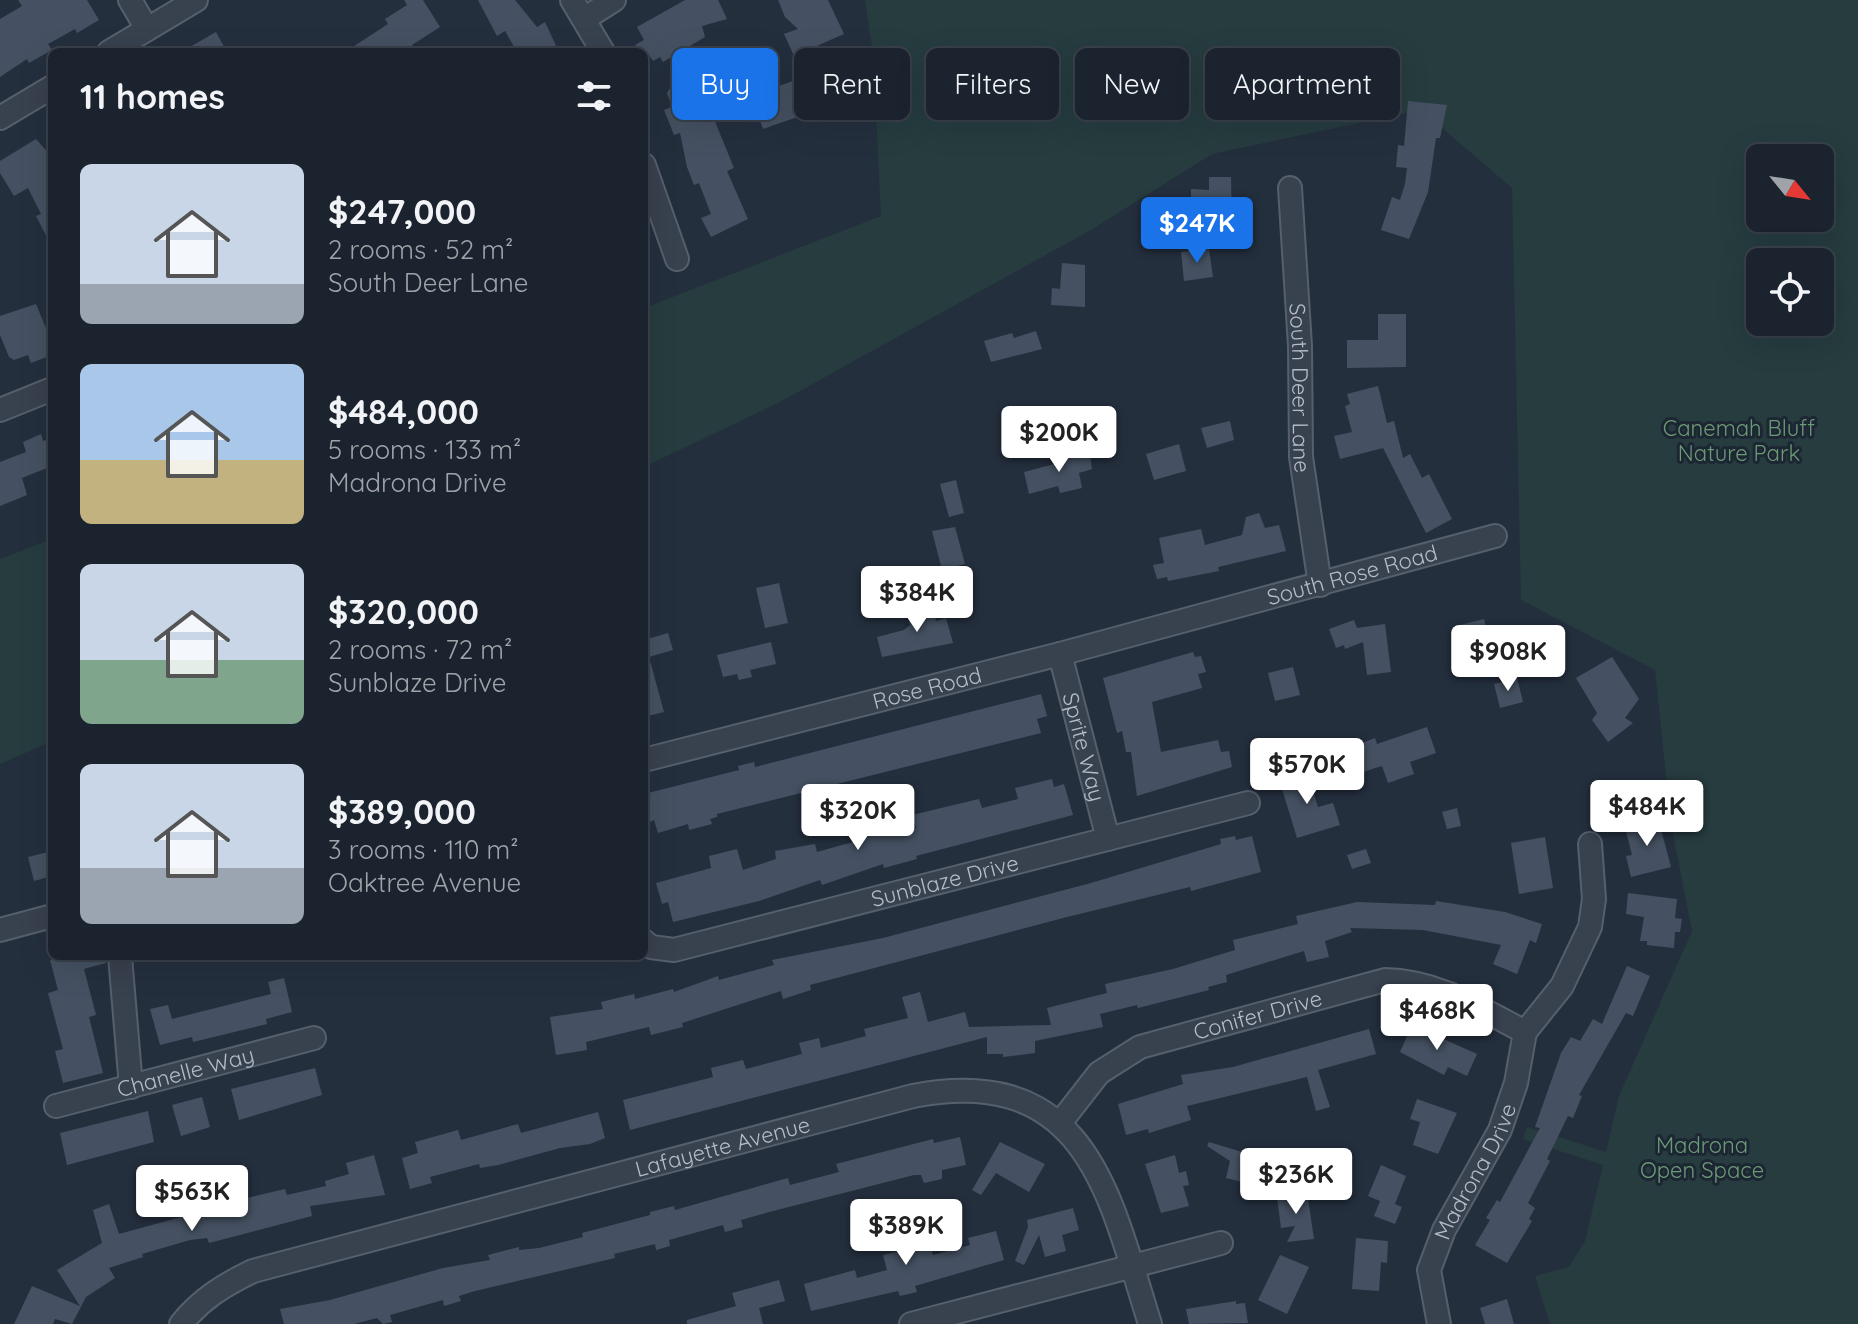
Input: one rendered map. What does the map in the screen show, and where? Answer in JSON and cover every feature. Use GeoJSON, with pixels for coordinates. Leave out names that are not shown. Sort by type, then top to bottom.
{"type":"FeatureCollection","features":[{"type":"Feature","properties":{"kind":"street"},"geometry":{"type":"LineString","coordinates":[[130,0],[147,29]]}},
{"type":"Feature","properties":{"kind":"street"},"geometry":{"type":"LineString","coordinates":[[116,48],[196,0]]}},
{"type":"Feature","properties":{"kind":"street"},"geometry":{"type":"LineString","coordinates":[[601,48],[578,9],[614,0]]}},
{"type":"Feature","properties":{"kind":"street"},"geometry":{"type":"LineString","coordinates":[[0,118],[48,91]]}},
{"type":"Feature","properties":{"kind":"street"},"geometry":{"type":"LineString","coordinates":[[648,176],[677,259]]}},
{"type":"Feature","properties":{"kind":"street","name":"South Deer Lane"},"geometry":{"type":"LineString","coordinates":[[1290,188],[1298,304],[1301,457],[1320,585]]}},
{"type":"Feature","properties":{"kind":"street"},"geometry":{"type":"LineString","coordinates":[[0,410],[48,391]]}},
{"type":"Feature","properties":{"kind":"street","name":"South Rose Road"},"geometry":{"type":"LineString","coordinates":[[1210,614],[1495,536]]}},
{"type":"Feature","properties":{"kind":"street","name":"Rose Road"},"geometry":{"type":"LineString","coordinates":[[648,759],[1210,614]]}},
{"type":"Feature","properties":{"kind":"street","name":"Sprite Way"},"geometry":{"type":"LineString","coordinates":[[1060,654],[1108,839]]}},
{"type":"Feature","properties":{"kind":"street","name":"Sunblaze Drive"},"geometry":{"type":"LineString","coordinates":[[648,943],[661,951],[674,950],[1248,803]]}},
{"type":"Feature","properties":{"kind":"street","name":"Madrona Drive"},"geometry":{"type":"LineString","coordinates":[[1439,1324],[1429,1270],[1444,1230],[1500,1130],[1516,1083],[1525,1032],[1562,986],[1590,927],[1594,899],[1590,844]]}},
{"type":"Feature","properties":{"kind":"street"},"geometry":{"type":"LineString","coordinates":[[0,930],[48,917]]}},
{"type":"Feature","properties":{"kind":"street"},"geometry":{"type":"LineString","coordinates":[[120,960],[131,1087]]}},
{"type":"Feature","properties":{"kind":"street","name":"Conifer Drive"},"geometry":{"type":"LineString","coordinates":[[1060,1123],[1099,1073],[1140,1047],[1385,980],[1411,981],[1437,988],[1525,1032]]}},
{"type":"Feature","properties":{"kind":"street","name":"Chanelle Way"},"geometry":{"type":"LineString","coordinates":[[56,1106],[314,1038]]}},
{"type":"Feature","properties":{"kind":"street","name":"Lafayette Avenue"},"geometry":{"type":"LineString","coordinates":[[181,1324],[202,1301],[226,1284],[253,1271],[913,1096],[956,1090],[983,1091],[1033,1107],[1060,1123],[1091,1158],[1101,1176],[1150,1324]]}},
{"type":"Feature","properties":{"kind":"street"},"geometry":{"type":"LineString","coordinates":[[911,1324],[1221,1243]]}},
{"type":"Feature","properties":{"kind":"green space"},"geometry":{"type":"Polygon","coordinates":[[[865,0],[1858,0],[1858,1324],[1550,1324],[1535,1276],[1569,1267],[1585,1241],[1603,1165],[1523,1139],[1527,1127],[1606,1152],[1619,1096],[1692,931],[1671,824],[1655,670],[1521,600],[1512,188],[1421,110],[1400,114],[1400,48],[1205,48],[1205,120],[1374,120],[1212,154],[1091,230],[780,402],[648,465],[648,306],[881,216],[876,120],[910,120],[910,48],[872,48],[865,0]]]}},
{"type":"Feature","properties":{"kind":"green space"},"geometry":{"type":"Polygon","coordinates":[[[48,541],[48,743],[0,764],[0,559],[48,541]]]}},
{"type":"Feature","properties":{"kind":"building"},"geometry":{"type":"Polygon","coordinates":[[[18,0],[87,0],[99,20],[48,44],[51,48],[48,52],[29,63],[27,59],[0,77],[0,19],[22,6],[18,0]]]}},
{"type":"Feature","properties":{"kind":"building"},"geometry":{"type":"Polygon","coordinates":[[[404,0],[423,0],[440,27],[412,45],[414,48],[351,48],[388,24],[385,19],[407,5],[404,0]]]}},
{"type":"Feature","properties":{"kind":"building"},"geometry":{"type":"Polygon","coordinates":[[[478,0],[515,0],[537,27],[545,22],[557,48],[515,48],[505,31],[497,36],[478,0]]]}},
{"type":"Feature","properties":{"kind":"building"},"geometry":{"type":"Polygon","coordinates":[[[685,0],[718,0],[727,19],[702,26],[705,37],[687,48],[672,48],[672,57],[663,62],[660,57],[653,61],[648,56],[648,48],[635,45],[644,40],[637,27],[685,0]]]}},
{"type":"Feature","properties":{"kind":"building"},"geometry":{"type":"Polygon","coordinates":[[[778,0],[828,0],[844,34],[812,48],[794,48],[794,56],[784,34],[798,29],[785,17],[778,0]]]}},
{"type":"Feature","properties":{"kind":"building"},"geometry":{"type":"Polygon","coordinates":[[[216,32],[225,48],[188,48],[216,32]]]}},
{"type":"Feature","properties":{"kind":"building"},"geometry":{"type":"Polygon","coordinates":[[[793,81],[794,118],[763,129],[760,120],[778,120],[778,86],[793,81]]]}},
{"type":"Feature","properties":{"kind":"building"},"geometry":{"type":"Polygon","coordinates":[[[672,87],[672,107],[667,93],[672,87]]]}},
{"type":"Feature","properties":{"kind":"building"},"geometry":{"type":"Polygon","coordinates":[[[1408,101],[1447,105],[1440,138],[1436,138],[1428,192],[1409,239],[1381,230],[1392,197],[1400,200],[1405,184],[1407,168],[1396,167],[1398,145],[1404,146],[1408,101]]]}},
{"type":"Feature","properties":{"kind":"building"},"geometry":{"type":"Polygon","coordinates":[[[672,107],[672,120],[714,120],[734,168],[727,171],[748,219],[711,237],[701,218],[711,214],[699,183],[694,185],[687,167],[680,133],[674,135],[664,110],[672,107]]]}},
{"type":"Feature","properties":{"kind":"building"},"geometry":{"type":"Polygon","coordinates":[[[36,139],[48,152],[48,239],[36,216],[41,214],[28,188],[14,196],[0,173],[0,161],[36,139]]]}},
{"type":"Feature","properties":{"kind":"building"},"geometry":{"type":"Polygon","coordinates":[[[1209,177],[1231,177],[1232,224],[1210,224],[1210,208],[1191,207],[1191,189],[1209,190],[1209,177]]]}},
{"type":"Feature","properties":{"kind":"building"},"geometry":{"type":"Polygon","coordinates":[[[1209,249],[1213,277],[1184,281],[1181,252],[1209,249]]]}},
{"type":"Feature","properties":{"kind":"building"},"geometry":{"type":"Polygon","coordinates":[[[1062,263],[1085,265],[1085,307],[1051,305],[1052,288],[1060,289],[1062,263]]]}},
{"type":"Feature","properties":{"kind":"building"},"geometry":{"type":"Polygon","coordinates":[[[36,304],[48,333],[48,357],[31,363],[28,355],[14,360],[9,357],[0,335],[0,316],[36,304]]]}},
{"type":"Feature","properties":{"kind":"building"},"geometry":{"type":"Polygon","coordinates":[[[1378,314],[1406,314],[1406,367],[1347,368],[1347,340],[1378,340],[1378,314]]]}},
{"type":"Feature","properties":{"kind":"building"},"geometry":{"type":"Polygon","coordinates":[[[1036,331],[1042,349],[991,362],[984,341],[1012,333],[1014,338],[1036,331]]]}},
{"type":"Feature","properties":{"kind":"building"},"geometry":{"type":"Polygon","coordinates":[[[1378,386],[1387,423],[1394,421],[1403,458],[1410,454],[1422,478],[1429,474],[1452,519],[1426,533],[1383,448],[1340,459],[1334,436],[1352,432],[1345,406],[1350,404],[1347,394],[1378,386]]]}},
{"type":"Feature","properties":{"kind":"building"},"geometry":{"type":"Polygon","coordinates":[[[1230,421],[1234,440],[1207,448],[1201,428],[1230,421]]]}},
{"type":"Feature","properties":{"kind":"building"},"geometry":{"type":"Polygon","coordinates":[[[41,434],[43,441],[48,439],[48,468],[22,478],[27,495],[0,506],[0,462],[26,452],[23,442],[41,434]]]}},
{"type":"Feature","properties":{"kind":"building"},"geometry":{"type":"Polygon","coordinates":[[[1179,444],[1186,471],[1154,480],[1146,454],[1179,444]]]}},
{"type":"Feature","properties":{"kind":"building"},"geometry":{"type":"Polygon","coordinates":[[[1071,451],[1074,458],[1090,454],[1092,469],[1079,473],[1082,488],[1060,493],[1058,486],[1029,494],[1024,472],[1058,463],[1056,455],[1071,451]]]}},
{"type":"Feature","properties":{"kind":"building"},"geometry":{"type":"Polygon","coordinates":[[[956,480],[964,513],[949,517],[940,484],[956,480]]]}},
{"type":"Feature","properties":{"kind":"building"},"geometry":{"type":"Polygon","coordinates":[[[1259,513],[1265,528],[1279,525],[1286,551],[1218,567],[1219,571],[1168,581],[1167,577],[1157,579],[1153,565],[1164,563],[1159,538],[1201,529],[1205,545],[1242,535],[1246,517],[1259,513]]]}},
{"type":"Feature","properties":{"kind":"building"},"geometry":{"type":"Polygon","coordinates":[[[955,527],[965,564],[942,570],[932,531],[955,527]]]}},
{"type":"Feature","properties":{"kind":"building"},"geometry":{"type":"Polygon","coordinates":[[[779,583],[788,623],[765,628],[756,588],[779,583]]]}},
{"type":"Feature","properties":{"kind":"building"},"geometry":{"type":"Polygon","coordinates":[[[932,605],[936,621],[946,618],[953,643],[882,657],[877,637],[904,630],[910,625],[906,612],[932,605]]]}},
{"type":"Feature","properties":{"kind":"building"},"geometry":{"type":"Polygon","coordinates":[[[1484,619],[1495,661],[1471,668],[1460,625],[1484,619]]]}},
{"type":"Feature","properties":{"kind":"building"},"geometry":{"type":"Polygon","coordinates":[[[1354,620],[1357,628],[1385,624],[1391,672],[1367,675],[1363,642],[1345,649],[1344,645],[1336,648],[1329,629],[1354,620]]]}},
{"type":"Feature","properties":{"kind":"building"},"geometry":{"type":"Polygon","coordinates":[[[668,633],[673,650],[649,657],[664,712],[648,716],[648,639],[668,633]]]}},
{"type":"Feature","properties":{"kind":"building"},"geometry":{"type":"Polygon","coordinates":[[[771,642],[776,664],[750,670],[752,677],[739,680],[737,674],[723,677],[717,655],[771,642]]]}},
{"type":"Feature","properties":{"kind":"building"},"geometry":{"type":"Polygon","coordinates":[[[1193,652],[1195,657],[1201,656],[1206,672],[1198,674],[1202,688],[1152,702],[1161,752],[1218,740],[1221,752],[1229,751],[1232,767],[1137,796],[1131,752],[1126,752],[1122,731],[1117,733],[1103,678],[1193,652]]]}},
{"type":"Feature","properties":{"kind":"building"},"geometry":{"type":"Polygon","coordinates":[[[1612,657],[1639,699],[1625,718],[1633,723],[1608,742],[1592,720],[1597,713],[1576,678],[1612,657]]]}},
{"type":"Feature","properties":{"kind":"building"},"geometry":{"type":"Polygon","coordinates":[[[1293,667],[1300,695],[1275,701],[1268,673],[1293,667]]]}},
{"type":"Feature","properties":{"kind":"building"},"geometry":{"type":"Polygon","coordinates":[[[1517,678],[1523,702],[1500,708],[1494,684],[1517,678]]]}},
{"type":"Feature","properties":{"kind":"building"},"geometry":{"type":"Polygon","coordinates":[[[1041,694],[1047,716],[1037,719],[1041,733],[717,814],[717,817],[710,819],[712,824],[689,830],[688,824],[658,833],[654,820],[650,822],[648,793],[739,770],[738,766],[754,762],[755,767],[1041,694]]]}},
{"type":"Feature","properties":{"kind":"building"},"geometry":{"type":"Polygon","coordinates":[[[1427,727],[1436,753],[1410,762],[1414,774],[1388,783],[1382,766],[1363,772],[1354,746],[1375,738],[1377,744],[1427,727]]]}},
{"type":"Feature","properties":{"kind":"building"},"geometry":{"type":"Polygon","coordinates":[[[1307,771],[1318,807],[1333,803],[1340,825],[1297,838],[1279,779],[1307,771]]]}},
{"type":"Feature","properties":{"kind":"building"},"geometry":{"type":"Polygon","coordinates":[[[1052,779],[1054,787],[1064,784],[1073,815],[916,856],[917,859],[884,868],[883,864],[822,885],[820,880],[759,901],[673,922],[668,902],[662,904],[656,883],[711,868],[709,856],[737,849],[743,870],[776,859],[775,851],[815,844],[817,852],[853,842],[847,820],[880,813],[886,836],[916,828],[912,815],[979,799],[982,808],[1018,799],[1015,788],[1052,779]]]}},
{"type":"Feature","properties":{"kind":"building"},"geometry":{"type":"Polygon","coordinates":[[[1457,808],[1461,826],[1447,829],[1442,812],[1457,808]]]}},
{"type":"Feature","properties":{"kind":"building"},"geometry":{"type":"Polygon","coordinates":[[[1658,818],[1671,867],[1631,877],[1626,856],[1632,855],[1625,827],[1658,818]]]}},
{"type":"Feature","properties":{"kind":"building"},"geometry":{"type":"Polygon","coordinates":[[[1235,836],[1236,840],[1252,836],[1261,872],[1191,891],[1190,887],[1067,917],[810,985],[811,990],[783,999],[781,991],[682,1023],[683,1027],[651,1035],[649,1027],[586,1042],[587,1050],[556,1055],[550,1017],[603,1009],[601,1002],[634,994],[635,999],[673,989],[674,992],[718,976],[719,980],[774,965],[772,960],[883,938],[1091,883],[1221,844],[1220,839],[1235,836]]]}},
{"type":"Feature","properties":{"kind":"building"},"geometry":{"type":"Polygon","coordinates":[[[1545,837],[1553,888],[1519,894],[1511,843],[1545,837]]]}},
{"type":"Feature","properties":{"kind":"building"},"geometry":{"type":"Polygon","coordinates":[[[1366,849],[1371,863],[1352,869],[1347,855],[1366,849]]]}},
{"type":"Feature","properties":{"kind":"building"},"geometry":{"type":"Polygon","coordinates":[[[48,852],[48,877],[34,881],[28,857],[48,852]]]}},
{"type":"Feature","properties":{"kind":"building"},"geometry":{"type":"Polygon","coordinates":[[[1628,893],[1677,899],[1675,918],[1682,919],[1680,932],[1675,932],[1674,948],[1647,945],[1647,941],[1640,941],[1644,917],[1626,914],[1628,893]]]}},
{"type":"Feature","properties":{"kind":"building"},"geometry":{"type":"Polygon","coordinates":[[[1436,901],[1505,912],[1542,924],[1536,943],[1530,940],[1517,974],[1493,964],[1501,945],[1423,930],[1350,928],[1352,932],[1325,941],[1329,957],[1307,962],[1304,951],[1226,975],[1227,982],[1208,987],[1209,990],[1100,1014],[1103,1027],[1035,1041],[1035,1053],[1003,1057],[1003,1054],[987,1054],[987,1037],[630,1130],[623,1100],[713,1077],[711,1068],[743,1060],[746,1069],[802,1054],[799,1043],[819,1038],[821,1048],[866,1036],[864,1029],[908,1018],[902,997],[920,992],[928,1022],[965,1012],[969,1027],[1051,1025],[1047,1008],[1107,993],[1105,984],[1173,969],[1235,950],[1233,940],[1298,924],[1296,916],[1357,902],[1435,905],[1436,901]]]}},
{"type":"Feature","properties":{"kind":"building"},"geometry":{"type":"Polygon","coordinates":[[[50,960],[106,960],[106,963],[84,969],[96,1015],[89,1017],[103,1073],[63,1083],[55,1051],[63,1049],[48,993],[58,990],[50,960]]]}},
{"type":"Feature","properties":{"kind":"building"},"geometry":{"type":"Polygon","coordinates":[[[1627,966],[1650,976],[1633,1016],[1626,1013],[1579,1095],[1582,1096],[1573,1118],[1568,1116],[1547,1159],[1550,1161],[1528,1203],[1535,1208],[1529,1219],[1532,1221],[1507,1263],[1475,1245],[1490,1220],[1486,1218],[1497,1200],[1500,1202],[1540,1128],[1535,1127],[1561,1053],[1571,1037],[1580,1041],[1593,1019],[1602,1024],[1627,966]]]}},
{"type":"Feature","properties":{"kind":"building"},"geometry":{"type":"Polygon","coordinates":[[[284,978],[292,1012],[266,1019],[267,1024],[193,1042],[192,1037],[160,1045],[150,1009],[168,1005],[172,1019],[271,994],[268,982],[284,978]]]}},
{"type":"Feature","properties":{"kind":"building"},"geometry":{"type":"Polygon","coordinates":[[[1412,1025],[1477,1054],[1467,1076],[1448,1067],[1444,1075],[1400,1052],[1412,1025]]]}},
{"type":"Feature","properties":{"kind":"building"},"geometry":{"type":"Polygon","coordinates":[[[1369,1029],[1376,1054],[1318,1070],[1330,1107],[1316,1111],[1307,1077],[1187,1106],[1191,1120],[1149,1133],[1148,1129],[1126,1135],[1118,1104],[1183,1084],[1181,1075],[1233,1067],[1369,1029]]]}},
{"type":"Feature","properties":{"kind":"building"},"geometry":{"type":"Polygon","coordinates":[[[315,1068],[322,1095],[239,1120],[231,1089],[315,1068]]]}},
{"type":"Feature","properties":{"kind":"building"},"geometry":{"type":"Polygon","coordinates":[[[202,1097],[210,1127],[181,1136],[172,1105],[202,1097]]]}},
{"type":"Feature","properties":{"kind":"building"},"geometry":{"type":"Polygon","coordinates":[[[1417,1099],[1457,1113],[1438,1154],[1413,1145],[1420,1122],[1410,1119],[1417,1099]]]}},
{"type":"Feature","properties":{"kind":"building"},"geometry":{"type":"Polygon","coordinates":[[[148,1111],[154,1142],[67,1165],[60,1133],[148,1111]]]}},
{"type":"Feature","properties":{"kind":"building"},"geometry":{"type":"Polygon","coordinates":[[[598,1112],[605,1138],[498,1165],[480,1168],[479,1164],[430,1177],[432,1183],[410,1189],[402,1158],[418,1153],[415,1142],[458,1130],[461,1140],[518,1124],[521,1133],[598,1112]]]}},
{"type":"Feature","properties":{"kind":"building"},"geometry":{"type":"Polygon","coordinates":[[[960,1137],[966,1165],[942,1170],[942,1179],[924,1183],[921,1175],[914,1175],[773,1211],[741,1220],[743,1227],[725,1232],[723,1225],[669,1240],[670,1246],[656,1250],[655,1244],[614,1254],[615,1258],[475,1291],[459,1296],[461,1301],[444,1306],[443,1300],[390,1315],[392,1322],[383,1324],[377,1318],[354,1324],[284,1324],[280,1309],[330,1300],[443,1268],[490,1260],[488,1255],[519,1247],[519,1250],[539,1248],[583,1237],[582,1233],[650,1215],[650,1212],[674,1206],[675,1210],[788,1178],[790,1185],[839,1172],[836,1164],[933,1139],[934,1143],[960,1137]]]}},
{"type":"Feature","properties":{"kind":"building"},"geometry":{"type":"Polygon","coordinates":[[[1000,1142],[1045,1164],[1029,1192],[996,1173],[981,1195],[972,1190],[1000,1142]]]}},
{"type":"Feature","properties":{"kind":"building"},"geometry":{"type":"Polygon","coordinates":[[[1209,1142],[1282,1164],[1274,1190],[1226,1178],[1230,1161],[1207,1146],[1209,1142]]]}},
{"type":"Feature","properties":{"kind":"building"},"geometry":{"type":"Polygon","coordinates":[[[374,1155],[385,1195],[310,1206],[312,1216],[209,1243],[207,1238],[190,1240],[142,1254],[143,1257],[109,1268],[115,1278],[86,1297],[72,1324],[55,1319],[53,1324],[14,1324],[32,1286],[80,1306],[57,1270],[102,1243],[93,1210],[109,1204],[119,1234],[214,1208],[211,1199],[225,1195],[219,1174],[242,1170],[247,1198],[285,1189],[287,1195],[326,1186],[325,1181],[349,1174],[346,1163],[374,1155]]]}},
{"type":"Feature","properties":{"kind":"building"},"geometry":{"type":"Polygon","coordinates":[[[1175,1155],[1179,1173],[1186,1171],[1189,1185],[1183,1186],[1189,1206],[1161,1213],[1145,1164],[1175,1155]]]}},
{"type":"Feature","properties":{"kind":"building"},"geometry":{"type":"Polygon","coordinates":[[[1381,1165],[1406,1176],[1395,1204],[1402,1207],[1395,1224],[1374,1216],[1380,1201],[1368,1196],[1381,1165]]]}},
{"type":"Feature","properties":{"kind":"building"},"geometry":{"type":"Polygon","coordinates":[[[1307,1192],[1314,1239],[1287,1242],[1295,1226],[1281,1228],[1277,1197],[1307,1192]]]}},
{"type":"Feature","properties":{"kind":"building"},"geometry":{"type":"Polygon","coordinates":[[[920,1205],[933,1255],[970,1245],[968,1238],[996,1231],[1004,1260],[915,1286],[917,1292],[900,1296],[898,1291],[811,1311],[804,1284],[855,1270],[857,1278],[887,1270],[883,1255],[908,1249],[901,1223],[908,1221],[904,1209],[920,1205]]]}},
{"type":"Feature","properties":{"kind":"building"},"geometry":{"type":"Polygon","coordinates":[[[1073,1208],[1079,1230],[1062,1235],[1066,1251],[1045,1257],[1039,1235],[1024,1265],[1015,1261],[1028,1227],[1027,1220],[1073,1208]]]}},
{"type":"Feature","properties":{"kind":"building"},"geometry":{"type":"Polygon","coordinates":[[[1356,1238],[1388,1241],[1387,1263],[1381,1262],[1379,1291],[1352,1289],[1356,1238]]]}},
{"type":"Feature","properties":{"kind":"building"},"geometry":{"type":"Polygon","coordinates":[[[1280,1255],[1309,1267],[1287,1314],[1258,1300],[1280,1255]]]}},
{"type":"Feature","properties":{"kind":"building"},"geometry":{"type":"Polygon","coordinates":[[[779,1280],[785,1301],[759,1308],[763,1324],[687,1324],[687,1320],[736,1306],[732,1293],[779,1280]]]}},
{"type":"Feature","properties":{"kind":"building"},"geometry":{"type":"Polygon","coordinates":[[[1507,1299],[1514,1324],[1485,1324],[1480,1308],[1507,1299]]]}},
{"type":"Feature","properties":{"kind":"building"},"geometry":{"type":"Polygon","coordinates":[[[1236,1301],[1236,1304],[1245,1303],[1248,1323],[1189,1324],[1186,1309],[1236,1301]]]}},
{"type":"Feature","properties":{"kind":"park label","name":"Canemah Bluff Nature Park"},"geometry":{"type":"Point","coordinates":[1739,440]}},
{"type":"Feature","properties":{"kind":"park label","name":"Madrona Open Space"},"geometry":{"type":"Point","coordinates":[1702,1158]}}]}
